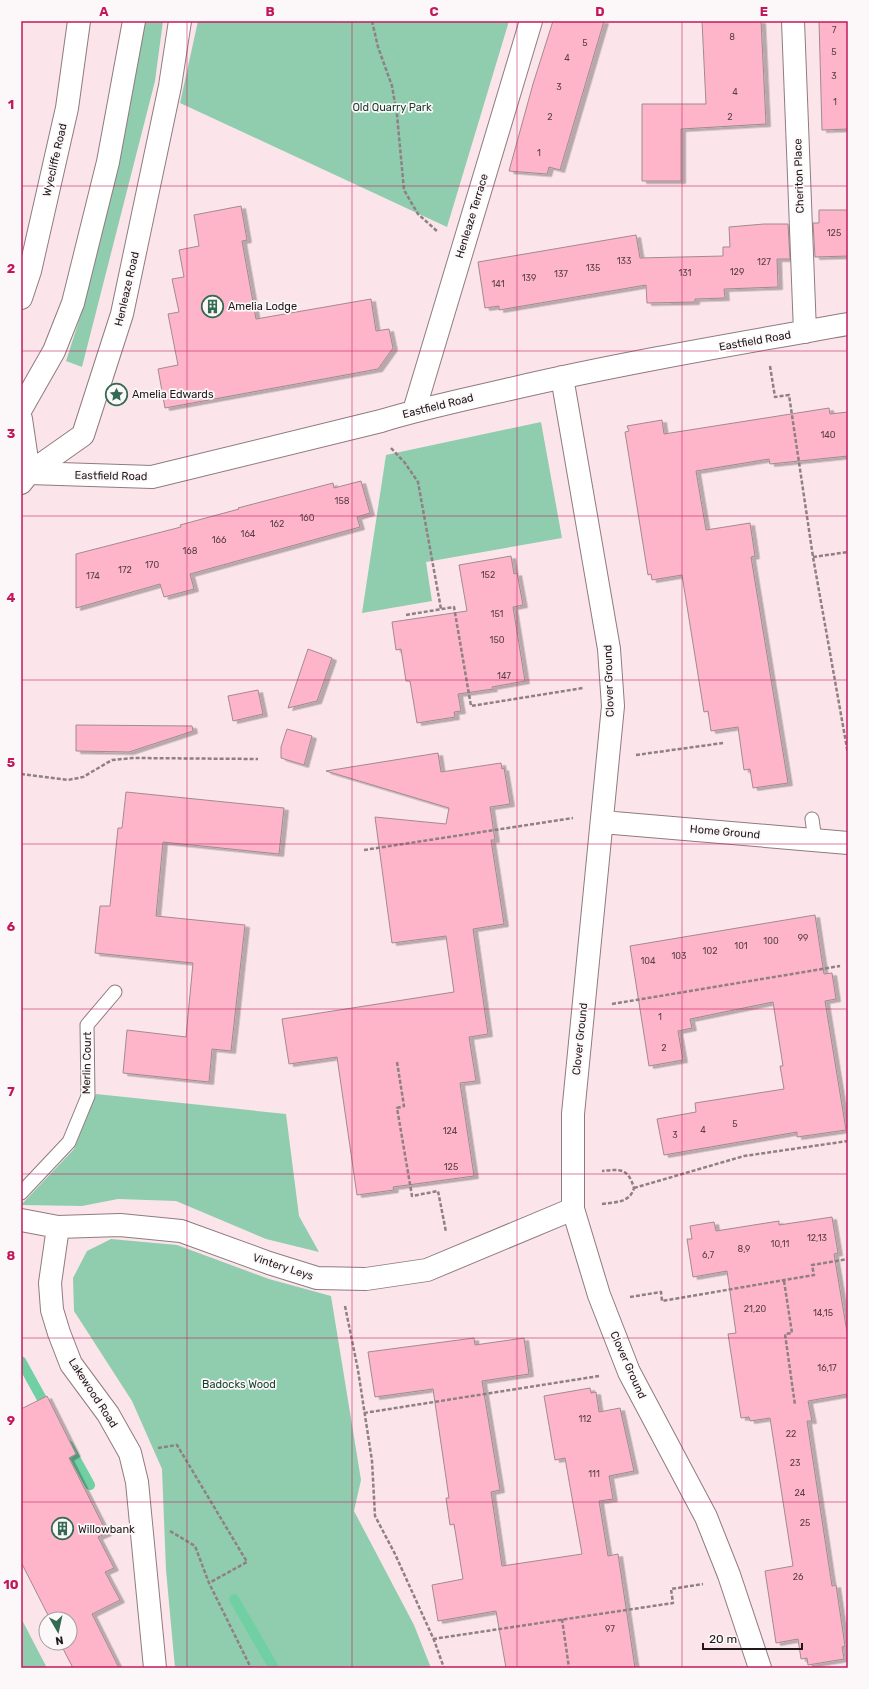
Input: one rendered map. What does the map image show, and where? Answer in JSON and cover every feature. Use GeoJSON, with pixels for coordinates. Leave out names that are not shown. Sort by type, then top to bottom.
{"type":"FeatureCollection","features":[{"type":"Feature","properties":{"kind":"street","name":"Wyecliffe Road"},"geometry":{"type":"LineString","coordinates":[[21,298],[30,272],[67,108],[79,21]]}},
{"type":"Feature","properties":{"kind":"street"},"geometry":{"type":"LineString","coordinates":[[21,409],[54,351],[73,303],[108,162],[134,21]]}},
{"type":"Feature","properties":{"kind":"street","name":"Henleaze Road"},"geometry":{"type":"LineString","coordinates":[[24,476],[83,435],[122,314],[170,86],[180,21]]}},
{"type":"Feature","properties":{"kind":"street","name":"Henleaze Terrace"},"geometry":{"type":"LineString","coordinates":[[414,411],[531,21]]}},
{"type":"Feature","properties":{"kind":"street","name":"Cheriton Place"},"geometry":{"type":"LineString","coordinates":[[793,21],[805,332]]}},
{"type":"Feature","properties":{"kind":"street","name":"Eastfield Road"},"geometry":{"type":"LineString","coordinates":[[24,476],[152,477],[381,421],[414,411],[562,377],[765,338],[848,324]]}},
{"type":"Feature","properties":{"kind":"street","name":"Clover Ground"},"geometry":{"type":"LineString","coordinates":[[562,377],[609,648],[613,706],[573,1114],[573,1209],[602,1302],[629,1372],[706,1517],[731,1580],[760,1668]]}},
{"type":"Feature","properties":{"kind":"street"},"geometry":{"type":"LineString","coordinates":[[21,420],[24,476]]}},
{"type":"Feature","properties":{"kind":"street","name":"Home Ground"},"geometry":{"type":"LineString","coordinates":[[602,817],[848,843]]}},
{"type":"Feature","properties":{"kind":"street","name":"Vintery Leys"},"geometry":{"type":"LineString","coordinates":[[58,1226],[120,1225],[181,1231],[269,1263],[317,1278],[366,1279],[427,1270],[573,1209]]}},
{"type":"Feature","properties":{"kind":"street"},"geometry":{"type":"LineString","coordinates":[[21,1220],[58,1226]]}},
{"type":"Feature","properties":{"kind":"street","name":"Lakewood Road"},"geometry":{"type":"LineString","coordinates":[[58,1226],[50,1283],[52,1310],[71,1364],[108,1414],[130,1453],[137,1482],[155,1668]]}},
{"type":"Feature","properties":{"kind":"lane"},"geometry":{"type":"LineString","coordinates":[[812,819],[815,840]]}},
{"type":"Feature","properties":{"kind":"lane","name":"Merlin Court"},"geometry":{"type":"LineString","coordinates":[[21,1193],[70,1142],[88,1096],[87,1025],[115,992]]}},
{"type":"Feature","properties":{"kind":"path"},"geometry":{"type":"LineString","coordinates":[[372,21],[378,47],[392,86],[397,115],[404,190],[418,214],[442,237],[461,251]]}},
{"type":"Feature","properties":{"kind":"path"},"geometry":{"type":"LineString","coordinates":[[765,338],[775,397],[789,395],[813,557],[848,754]]}},
{"type":"Feature","properties":{"kind":"path"},"geometry":{"type":"LineString","coordinates":[[381,421],[388,446],[404,462],[418,482],[441,609]]}},
{"type":"Feature","properties":{"kind":"path"},"geometry":{"type":"LineString","coordinates":[[813,557],[848,552]]}},
{"type":"Feature","properties":{"kind":"path"},"geometry":{"type":"LineString","coordinates":[[406,615],[454,607],[471,706],[611,684]]}},
{"type":"Feature","properties":{"kind":"path"},"geometry":{"type":"LineString","coordinates":[[608,759],[723,742]]}},
{"type":"Feature","properties":{"kind":"path"},"geometry":{"type":"LineString","coordinates":[[21,774],[68,780],[83,777],[112,760],[133,758],[258,759]]}},
{"type":"Feature","properties":{"kind":"path"},"geometry":{"type":"LineString","coordinates":[[364,850],[602,817]]}},
{"type":"Feature","properties":{"kind":"path"},"geometry":{"type":"LineString","coordinates":[[583,1009],[840,966]]}},
{"type":"Feature","properties":{"kind":"path"},"geometry":{"type":"LineString","coordinates":[[397,1062],[404,1106],[397,1108],[412,1196],[438,1192],[451,1260]]}},
{"type":"Feature","properties":{"kind":"path"},"geometry":{"type":"LineString","coordinates":[[634,1188],[744,1156],[848,1141]]}},
{"type":"Feature","properties":{"kind":"path"},"geometry":{"type":"LineString","coordinates":[[572,1175],[619,1169],[628,1175],[634,1188],[632,1196],[624,1201],[573,1209]]}},
{"type":"Feature","properties":{"kind":"path"},"geometry":{"type":"LineString","coordinates":[[602,1302],[661,1292],[662,1301],[784,1281],[814,1275],[812,1265],[848,1259]]}},
{"type":"Feature","properties":{"kind":"path"},"geometry":{"type":"LineString","coordinates":[[340,1278],[372,1461],[375,1516],[395,1554],[433,1639],[444,1668]]}},
{"type":"Feature","properties":{"kind":"path"},"geometry":{"type":"LineString","coordinates":[[784,1281],[792,1333],[784,1334],[795,1405]]}},
{"type":"Feature","properties":{"kind":"path"},"geometry":{"type":"LineString","coordinates":[[364,1413],[629,1372]]}},
{"type":"Feature","properties":{"kind":"path"},"geometry":{"type":"LineString","coordinates":[[130,1453],[177,1445],[247,1562],[209,1583]]}},
{"type":"Feature","properties":{"kind":"path"},"geometry":{"type":"LineString","coordinates":[[139,1512],[195,1546],[209,1583],[251,1668]]}},
{"type":"Feature","properties":{"kind":"path"},"geometry":{"type":"LineString","coordinates":[[433,1639],[673,1603],[671,1589],[731,1580]]}},
{"type":"Feature","properties":{"kind":"path"},"geometry":{"type":"LineString","coordinates":[[562,1619],[569,1668]]}},
{"type":"Feature","properties":{"kind":"green space"},"geometry":{"type":"Polygon","coordinates":[[[144,21],[163,21],[155,81],[82,367],[66,361],[85,302],[135,77],[144,21]]]}},
{"type":"Feature","properties":{"kind":"green space","name":"Old Quarry Park"},"geometry":{"type":"Polygon","coordinates":[[[198,21],[509,21],[447,227],[180,103],[198,21]]]}},
{"type":"Feature","properties":{"kind":"green space"},"geometry":{"type":"Polygon","coordinates":[[[541,422],[562,538],[426,562],[432,601],[362,613],[386,455],[541,422]]]}},
{"type":"Feature","properties":{"kind":"green space"},"geometry":{"type":"Polygon","coordinates":[[[96,1094],[286,1114],[299,1216],[319,1252],[266,1239],[176,1201],[118,1199],[82,1206],[21,1205],[74,1149],[96,1094]]]}},
{"type":"Feature","properties":{"kind":"green space","name":"Badocks Wood"},"geometry":{"type":"Polygon","coordinates":[[[111,1239],[177,1245],[269,1279],[331,1296],[361,1480],[354,1511],[414,1625],[431,1668],[175,1668],[166,1570],[162,1469],[132,1401],[74,1311],[73,1278],[87,1251],[111,1239]]]}},
{"type":"Feature","properties":{"kind":"green space"},"geometry":{"type":"Polygon","coordinates":[[[21,1618],[47,1668],[21,1668],[21,1618]]]}},
{"type":"Feature","properties":{"kind":"building"},"geometry":{"type":"Polygon","coordinates":[[[553,21],[604,21],[560,170],[549,167],[547,174],[509,171],[533,84],[553,21]]]}},
{"type":"Feature","properties":{"kind":"building"},"geometry":{"type":"Polygon","coordinates":[[[702,21],[761,21],[766,124],[681,129],[681,181],[642,181],[642,104],[706,104],[702,21]]]}},
{"type":"Feature","properties":{"kind":"building"},"geometry":{"type":"Polygon","coordinates":[[[819,21],[848,21],[848,129],[822,130],[819,21]]]}},
{"type":"Feature","properties":{"kind":"building","name":"Amelia Lodge"},"geometry":{"type":"Polygon","coordinates":[[[241,206],[247,240],[242,241],[256,319],[371,299],[376,331],[389,329],[393,348],[378,369],[165,408],[158,369],[178,365],[168,314],[179,312],[172,279],[184,277],[179,250],[199,246],[194,215],[241,206]]]}},
{"type":"Feature","properties":{"kind":"building"},"geometry":{"type":"Polygon","coordinates":[[[819,210],[848,210],[848,256],[815,257],[813,223],[819,223],[819,210]]]}},
{"type":"Feature","properties":{"kind":"building"},"geometry":{"type":"Polygon","coordinates":[[[764,224],[788,224],[790,259],[777,259],[778,287],[724,289],[725,298],[695,299],[695,302],[647,303],[646,285],[499,310],[499,306],[485,308],[478,262],[636,235],[640,258],[723,256],[723,247],[730,247],[729,227],[764,224]]]}},
{"type":"Feature","properties":{"kind":"building"},"geometry":{"type":"Polygon","coordinates":[[[829,408],[830,414],[848,412],[848,456],[770,464],[769,459],[696,471],[706,530],[750,523],[755,556],[751,557],[788,783],[753,788],[750,769],[744,770],[738,727],[711,731],[708,711],[704,712],[682,575],[652,580],[651,574],[648,575],[625,432],[629,431],[627,426],[662,420],[664,434],[829,408]]]}},
{"type":"Feature","properties":{"kind":"building"},"geometry":{"type":"Polygon","coordinates":[[[361,481],[370,513],[357,517],[360,527],[190,574],[194,589],[164,597],[160,584],[76,608],[76,554],[181,527],[180,525],[239,509],[238,508],[333,483],[334,488],[361,481]]]}},
{"type":"Feature","properties":{"kind":"building"},"geometry":{"type":"Polygon","coordinates":[[[511,556],[514,574],[517,573],[523,605],[513,607],[525,681],[492,687],[493,689],[458,694],[461,711],[454,712],[455,717],[417,723],[410,681],[406,681],[401,649],[396,650],[392,622],[467,611],[459,565],[511,556]]]}},
{"type":"Feature","properties":{"kind":"building"},"geometry":{"type":"Polygon","coordinates":[[[308,649],[332,658],[317,701],[288,708],[308,649]]]}},
{"type":"Feature","properties":{"kind":"building"},"geometry":{"type":"Polygon","coordinates":[[[258,690],[263,714],[233,721],[228,696],[258,690]]]}},
{"type":"Feature","properties":{"kind":"building"},"geometry":{"type":"Polygon","coordinates":[[[76,725],[192,726],[193,731],[129,752],[76,751],[76,725]]]}},
{"type":"Feature","properties":{"kind":"building"},"geometry":{"type":"Polygon","coordinates":[[[287,729],[312,736],[304,765],[281,758],[281,747],[287,729]]]}},
{"type":"Feature","properties":{"kind":"building"},"geometry":{"type":"Polygon","coordinates":[[[438,753],[441,772],[501,763],[502,769],[504,768],[510,804],[490,807],[495,840],[491,840],[504,924],[473,929],[488,1034],[469,1037],[476,1081],[460,1083],[474,1176],[393,1187],[394,1190],[357,1195],[337,1057],[289,1064],[282,1019],[454,992],[446,936],[392,943],[375,817],[446,824],[449,808],[326,771],[438,753]]]}},
{"type":"Feature","properties":{"kind":"building"},"geometry":{"type":"Polygon","coordinates":[[[126,792],[284,808],[279,854],[163,842],[156,916],[245,925],[231,1051],[212,1049],[209,1082],[123,1073],[127,1030],[186,1037],[193,963],[95,953],[100,906],[110,906],[118,828],[122,828],[126,792]]]}},
{"type":"Feature","properties":{"kind":"building"},"geometry":{"type":"Polygon","coordinates":[[[815,915],[824,974],[832,973],[836,999],[825,1001],[846,1130],[797,1137],[797,1132],[664,1155],[657,1119],[696,1112],[695,1103],[784,1089],[780,1066],[783,1066],[773,1002],[690,1019],[692,1028],[678,1031],[683,1060],[649,1066],[630,946],[815,915]]]}},
{"type":"Feature","properties":{"kind":"building"},"geometry":{"type":"Polygon","coordinates":[[[832,1217],[838,1253],[834,1254],[848,1338],[848,1394],[808,1401],[812,1421],[807,1421],[832,1586],[836,1585],[845,1646],[842,1647],[844,1659],[808,1665],[807,1658],[801,1659],[798,1639],[776,1643],[765,1571],[793,1566],[770,1418],[750,1421],[749,1417],[741,1418],[728,1334],[736,1333],[727,1271],[693,1277],[687,1239],[692,1239],[690,1226],[714,1222],[716,1231],[779,1221],[779,1225],[832,1217]]]}},
{"type":"Feature","properties":{"kind":"building"},"geometry":{"type":"Polygon","coordinates":[[[474,1338],[475,1345],[524,1338],[529,1374],[482,1381],[500,1490],[491,1492],[502,1566],[582,1554],[565,1458],[555,1460],[544,1396],[590,1388],[591,1393],[596,1392],[599,1412],[620,1408],[634,1471],[609,1476],[613,1499],[599,1501],[608,1556],[618,1554],[635,1668],[506,1668],[496,1611],[438,1621],[432,1585],[463,1579],[454,1524],[450,1525],[446,1498],[449,1498],[433,1389],[375,1397],[368,1352],[474,1338]]]}},
{"type":"Feature","properties":{"kind":"building","name":"Willowbank"},"geometry":{"type":"Polygon","coordinates":[[[47,1396],[76,1454],[69,1458],[107,1533],[98,1537],[114,1568],[105,1572],[120,1600],[92,1614],[119,1668],[73,1668],[64,1651],[78,1651],[78,1611],[46,1611],[21,1562],[21,1409],[47,1396]]]}},
{"type":"Feature","properties":{"kind":"waterway"},"geometry":{"type":"LineString","coordinates":[[21,1361],[48,1410]]}},
{"type":"Feature","properties":{"kind":"waterway"},"geometry":{"type":"LineString","coordinates":[[68,1445],[90,1485]]}},
{"type":"Feature","properties":{"kind":"waterway"},"geometry":{"type":"LineString","coordinates":[[234,1599],[274,1668]]}},
{"type":"Feature","properties":{"kind":"place","name":"Amelia Lodge"},"geometry":{"type":"Point","coordinates":[212,306]}},
{"type":"Feature","properties":{"kind":"place","name":"Amelia Edwards"},"geometry":{"type":"Point","coordinates":[117,394]}},
{"type":"Feature","properties":{"kind":"place","name":"Willowbank"},"geometry":{"type":"Point","coordinates":[63,1529]}}]}
